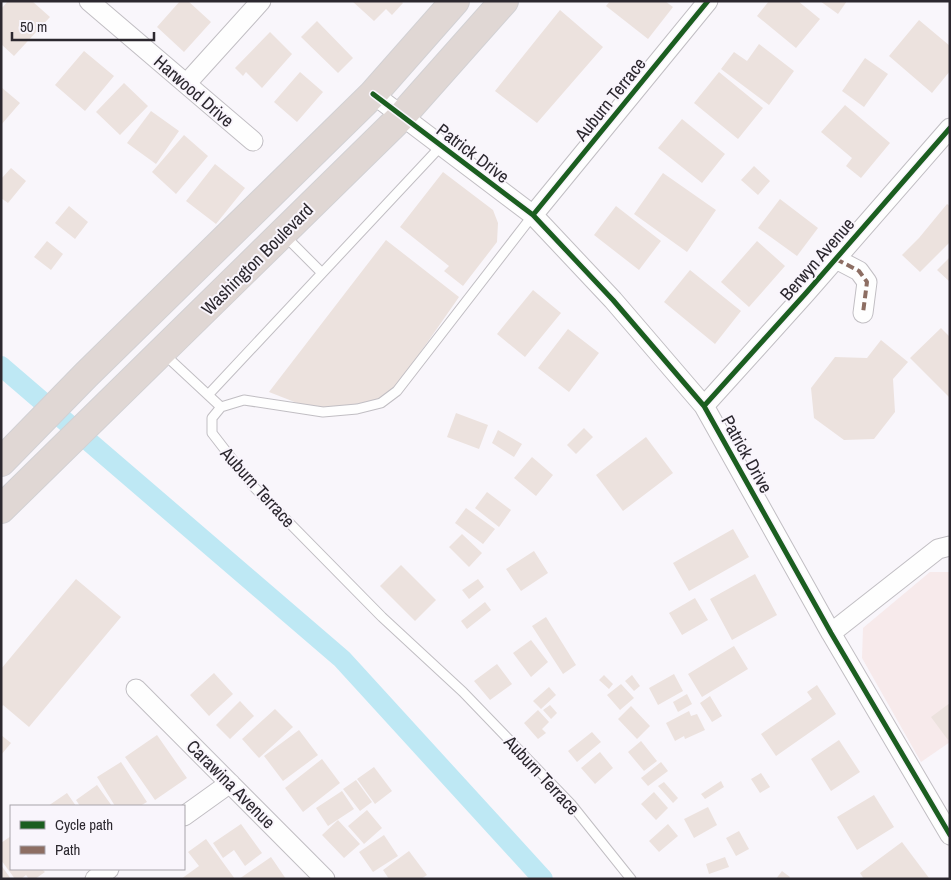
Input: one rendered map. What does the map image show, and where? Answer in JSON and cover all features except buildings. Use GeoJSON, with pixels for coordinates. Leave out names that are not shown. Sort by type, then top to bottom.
{"type":"FeatureCollection","features":[{"type":"Feature","properties":{"kind":"highway","name":"Washington Boulevard"},"geometry":{"type":"LineString","coordinates":[[1,462],[86,375],[373,94],[455,1]]}},
{"type":"Feature","properties":{"kind":"highway","name":"Washington Boulevard"},"geometry":{"type":"LineString","coordinates":[[1,509],[401,117],[504,1]]}},
{"type":"Feature","properties":{"kind":"street","name":"Harwood Drive"},"geometry":{"type":"LineString","coordinates":[[89,1],[253,141]]}},
{"type":"Feature","properties":{"kind":"street"},"geometry":{"type":"LineString","coordinates":[[186,84],[261,1]]}},
{"type":"Feature","properties":{"kind":"street","name":"Auburn Terrace"},"geometry":{"type":"LineString","coordinates":[[533,215],[708,1]]}},
{"type":"Feature","properties":{"kind":"street","name":"Patrick Drive"},"geometry":{"type":"LineString","coordinates":[[373,94],[533,215],[613,300],[704,406],[832,633],[950,835]]}},
{"type":"Feature","properties":{"kind":"street","name":"Berwyn Avenue"},"geometry":{"type":"LineString","coordinates":[[704,406],[949,129]]}},
{"type":"Feature","properties":{"kind":"street"},"geometry":{"type":"LineString","coordinates":[[836,259],[859,270],[868,282],[863,313]]}},
{"type":"Feature","properties":{"kind":"street"},"geometry":{"type":"LineString","coordinates":[[832,633],[938,549],[950,546]]}},
{"type":"Feature","properties":{"kind":"street","name":"Carawina Avenue"},"geometry":{"type":"LineString","coordinates":[[136,689],[325,879]]}},
{"type":"Feature","properties":{"kind":"street"},"geometry":{"type":"LineString","coordinates":[[185,815],[230,783]]}},
{"type":"Feature","properties":{"kind":"street"},"geometry":{"type":"LineString","coordinates":[[95,879],[108,870]]}},
{"type":"Feature","properties":{"kind":"lane"},"geometry":{"type":"LineString","coordinates":[[208,395],[441,146]]}},
{"type":"Feature","properties":{"kind":"lane","name":"Auburn Terrace"},"geometry":{"type":"LineString","coordinates":[[533,215],[397,391],[381,403],[357,409],[324,412],[244,400],[221,407],[212,418],[212,433],[252,486],[382,617],[463,692],[571,804],[631,879]]}},
{"type":"Feature","properties":{"kind":"lane"},"geometry":{"type":"LineString","coordinates":[[283,234],[322,273]]}},
{"type":"Feature","properties":{"kind":"lane"},"geometry":{"type":"LineString","coordinates":[[162,352],[221,407]]}},
{"type":"Feature","properties":{"kind":"shaded area"},"geometry":{"type":"Polygon","coordinates":[[[930,572],[950,572],[948,740],[950,739],[950,742],[921,762],[862,658],[863,628],[930,572]]]}},
{"type":"Feature","properties":{"kind":"waterway"},"geometry":{"type":"LineString","coordinates":[[1,366],[342,659],[543,879]]}},
{"type":"Feature","properties":{"kind":"marked path"},"geometry":{"type":"LineString","coordinates":[[836,259],[859,271],[867,282],[863,313]]}},
{"type":"Feature","properties":{"kind":"cycle path"},"geometry":{"type":"LineString","coordinates":[[533,215],[708,1]]}},
{"type":"Feature","properties":{"kind":"cycle path"},"geometry":{"type":"LineString","coordinates":[[373,94],[533,215],[613,300],[704,406],[831,633],[950,835]]}},
{"type":"Feature","properties":{"kind":"cycle path"},"geometry":{"type":"LineString","coordinates":[[704,406],[806,293],[950,128]]}}]}
